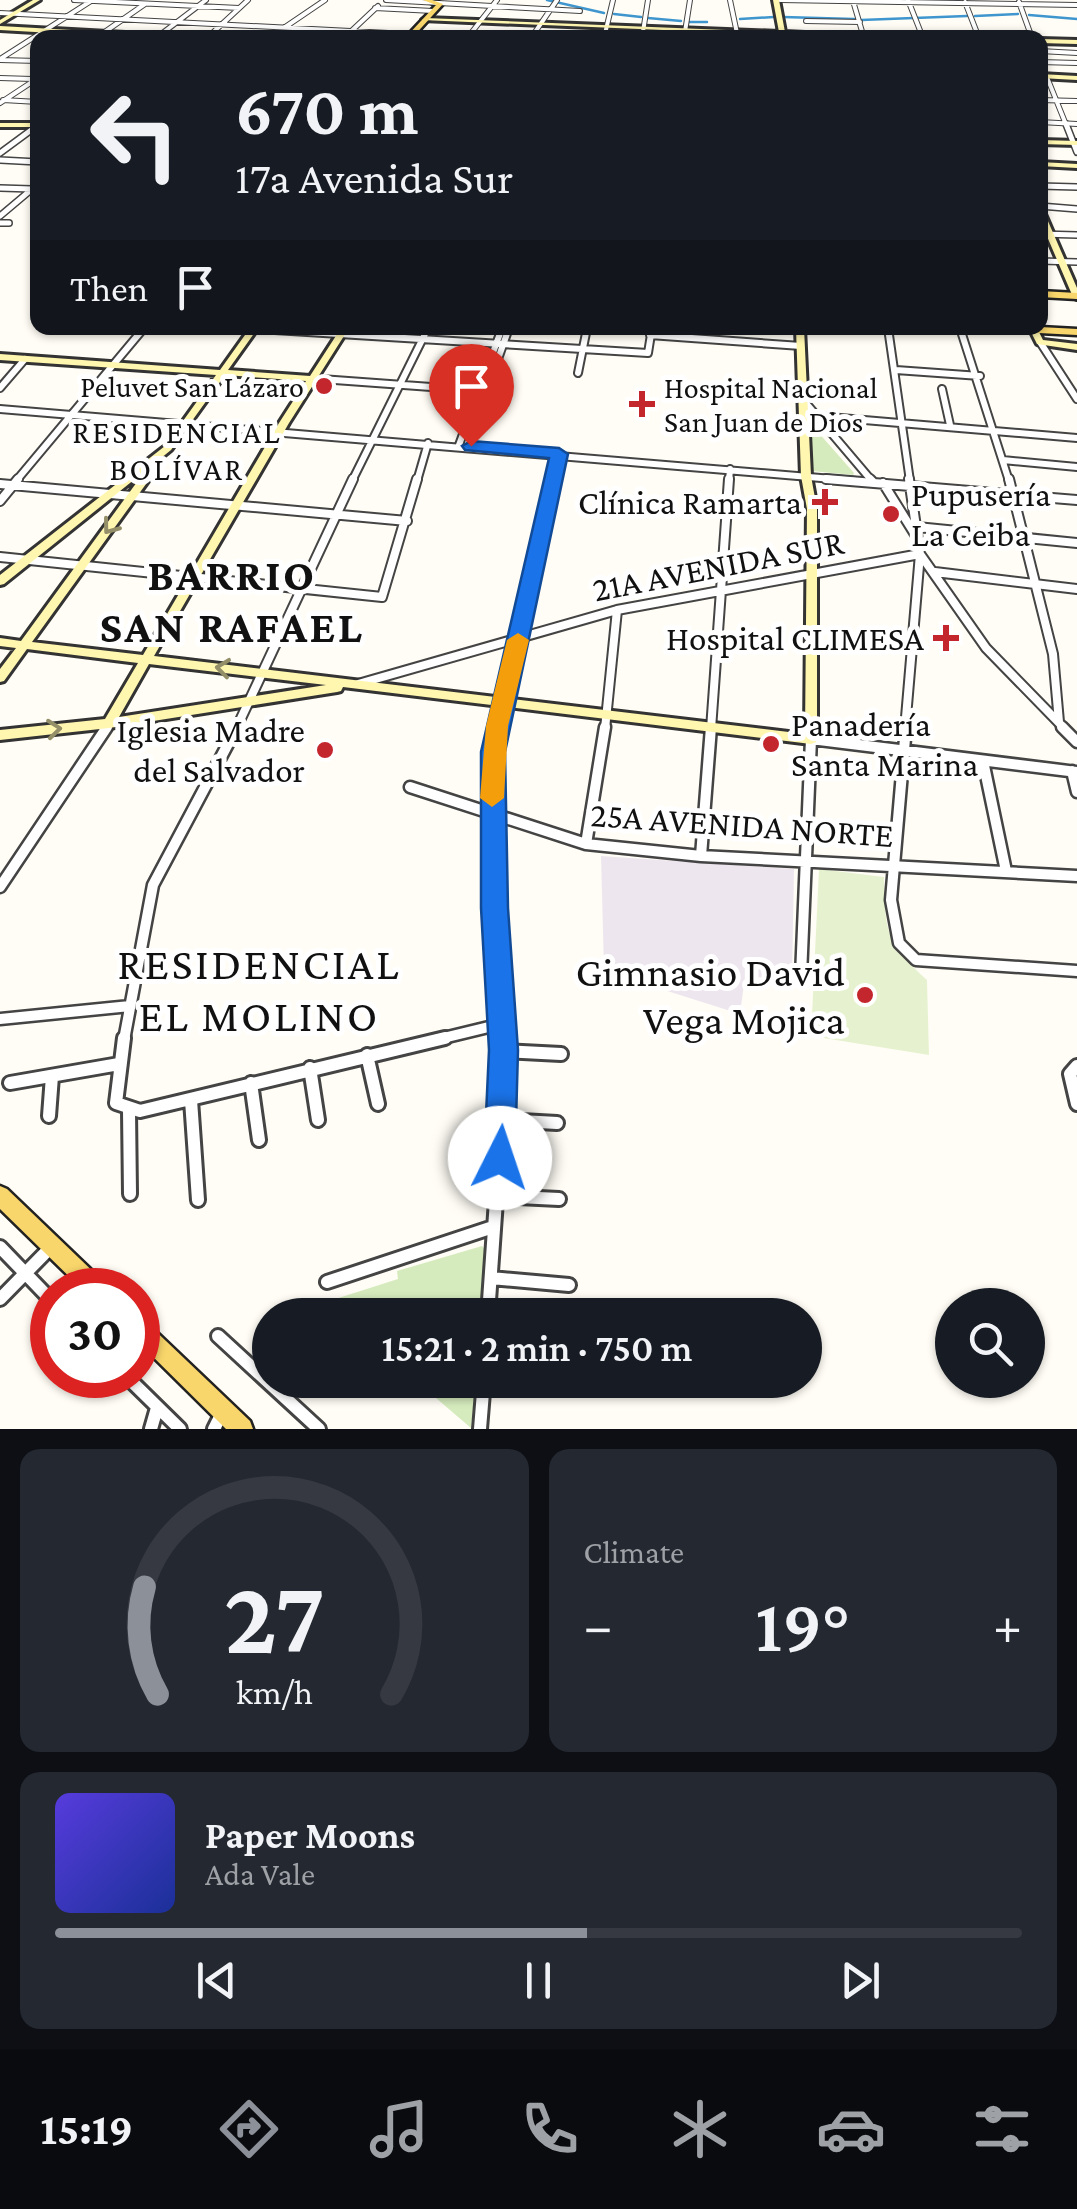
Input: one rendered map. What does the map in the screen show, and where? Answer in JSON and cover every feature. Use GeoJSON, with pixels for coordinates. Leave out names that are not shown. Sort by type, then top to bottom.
{"type":"FeatureCollection","features":[{"type":"Feature","properties":{"kind":"main road"},"geometry":{"type":"LineString","coordinates":[[426,0],[442,2]]}},
{"type":"Feature","properties":{"kind":"main road"},"geometry":{"type":"LineString","coordinates":[[416,30],[442,2]]}},
{"type":"Feature","properties":{"kind":"main road"},"geometry":{"type":"LineString","coordinates":[[1048,294],[1077,296]]}},
{"type":"Feature","properties":{"kind":"main road"},"geometry":{"type":"LineString","coordinates":[[1048,329],[1077,332]]}},
{"type":"Feature","properties":{"kind":"main road"},"geometry":{"type":"LineString","coordinates":[[0,1196],[75,1268]]}},
{"type":"Feature","properties":{"kind":"main road"},"geometry":{"type":"LineString","coordinates":[[160,1353],[219,1420],[242,1429]]}},
{"type":"Feature","properties":{"kind":"street"},"geometry":{"type":"LineString","coordinates":[[0,25],[37,0]]}},
{"type":"Feature","properties":{"kind":"street"},"geometry":{"type":"LineString","coordinates":[[74,0],[239,8]]}},
{"type":"Feature","properties":{"kind":"street"},"geometry":{"type":"LineString","coordinates":[[46,30],[93,0]]}},
{"type":"Feature","properties":{"kind":"street"},"geometry":{"type":"LineString","coordinates":[[167,30],[206,0]]}},
{"type":"Feature","properties":{"kind":"street"},"geometry":{"type":"LineString","coordinates":[[216,30],[248,0]]}},
{"type":"Feature","properties":{"kind":"street"},"geometry":{"type":"LineString","coordinates":[[277,30],[293,25],[324,0]]}},
{"type":"Feature","properties":{"kind":"street"},"geometry":{"type":"LineString","coordinates":[[0,13],[352,30],[384,0],[580,11]]}},
{"type":"Feature","properties":{"kind":"street"},"geometry":{"type":"LineString","coordinates":[[474,30],[497,0]]}},
{"type":"Feature","properties":{"kind":"street"},"geometry":{"type":"LineString","coordinates":[[536,30],[557,0]]}},
{"type":"Feature","properties":{"kind":"street"},"geometry":{"type":"LineString","coordinates":[[606,28],[613,0]]}},
{"type":"Feature","properties":{"kind":"street"},"geometry":{"type":"LineString","coordinates":[[643,30],[648,0]]}},
{"type":"Feature","properties":{"kind":"street"},"geometry":{"type":"LineString","coordinates":[[685,30],[690,0]]}},
{"type":"Feature","properties":{"kind":"street"},"geometry":{"type":"LineString","coordinates":[[730,0],[737,30]]}},
{"type":"Feature","properties":{"kind":"street"},"geometry":{"type":"LineString","coordinates":[[782,30],[778,0],[1074,3],[1077,12]]}},
{"type":"Feature","properties":{"kind":"street"},"geometry":{"type":"LineString","coordinates":[[854,1],[862,30]]}},
{"type":"Feature","properties":{"kind":"street"},"geometry":{"type":"LineString","coordinates":[[909,1],[920,30]]}},
{"type":"Feature","properties":{"kind":"street"},"geometry":{"type":"LineString","coordinates":[[107,30],[149,2]]}},
{"type":"Feature","properties":{"kind":"street"},"geometry":{"type":"LineString","coordinates":[[964,2],[976,30]]}},
{"type":"Feature","properties":{"kind":"street"},"geometry":{"type":"LineString","coordinates":[[1019,2],[1029,30]]}},
{"type":"Feature","properties":{"kind":"street"},"geometry":{"type":"LineString","coordinates":[[375,8],[433,11]]}},
{"type":"Feature","properties":{"kind":"street"},"geometry":{"type":"LineString","coordinates":[[808,30],[806,19],[860,22]]}},
{"type":"Feature","properties":{"kind":"street"},"geometry":{"type":"LineString","coordinates":[[425,20],[621,30]]}},
{"type":"Feature","properties":{"kind":"street"},"geometry":{"type":"LineString","coordinates":[[0,25],[37,30]]}},
{"type":"Feature","properties":{"kind":"street"},"geometry":{"type":"LineString","coordinates":[[0,59],[30,40]]}},
{"type":"Feature","properties":{"kind":"street"},"geometry":{"type":"LineString","coordinates":[[1048,41],[1077,42]]}},
{"type":"Feature","properties":{"kind":"street"},"geometry":{"type":"LineString","coordinates":[[1048,51],[1077,52]]}},
{"type":"Feature","properties":{"kind":"street"},"geometry":{"type":"LineString","coordinates":[[0,59],[30,61]]}},
{"type":"Feature","properties":{"kind":"street"},"geometry":{"type":"LineString","coordinates":[[1048,61],[1077,63]]}},
{"type":"Feature","properties":{"kind":"street"},"geometry":{"type":"LineString","coordinates":[[1048,77],[1077,78]]}},
{"type":"Feature","properties":{"kind":"street"},"geometry":{"type":"LineString","coordinates":[[0,78],[30,79]]}},
{"type":"Feature","properties":{"kind":"street"},"geometry":{"type":"LineString","coordinates":[[1,101],[30,83]]}},
{"type":"Feature","properties":{"kind":"street"},"geometry":{"type":"LineString","coordinates":[[1048,87],[1076,146]]}},
{"type":"Feature","properties":{"kind":"street"},"geometry":{"type":"LineString","coordinates":[[1048,100],[1077,101]]}},
{"type":"Feature","properties":{"kind":"street"},"geometry":{"type":"LineString","coordinates":[[1,101],[30,102]]}},
{"type":"Feature","properties":{"kind":"street"},"geometry":{"type":"LineString","coordinates":[[1048,122],[1077,124]]}},
{"type":"Feature","properties":{"kind":"street"},"geometry":{"type":"LineString","coordinates":[[0,125],[30,125]]}},
{"type":"Feature","properties":{"kind":"street"},"geometry":{"type":"LineString","coordinates":[[0,156],[30,132]]}},
{"type":"Feature","properties":{"kind":"street"},"geometry":{"type":"LineString","coordinates":[[1048,143],[1076,146]]}},
{"type":"Feature","properties":{"kind":"street"},"geometry":{"type":"LineString","coordinates":[[0,156],[30,161]]}},
{"type":"Feature","properties":{"kind":"street"},"geometry":{"type":"LineString","coordinates":[[1048,164],[1077,166]]}},
{"type":"Feature","properties":{"kind":"street"},"geometry":{"type":"LineString","coordinates":[[1048,186],[1077,187]]}},
{"type":"Feature","properties":{"kind":"street"},"geometry":{"type":"LineString","coordinates":[[0,188],[30,187]]}},
{"type":"Feature","properties":{"kind":"street"},"geometry":{"type":"LineString","coordinates":[[9,223],[0,219],[30,192]]}},
{"type":"Feature","properties":{"kind":"street"},"geometry":{"type":"LineString","coordinates":[[1048,211],[1077,208]]}},
{"type":"Feature","properties":{"kind":"street"},"geometry":{"type":"LineString","coordinates":[[1048,228],[1077,296]]}},
{"type":"Feature","properties":{"kind":"street"},"geometry":{"type":"LineString","coordinates":[[1051,234],[1077,236]]}},
{"type":"Feature","properties":{"kind":"street"},"geometry":{"type":"LineString","coordinates":[[1048,261],[1077,262]]}},
{"type":"Feature","properties":{"kind":"street"},"geometry":{"type":"LineString","coordinates":[[0,501],[138,335]]}},
{"type":"Feature","properties":{"kind":"street"},"geometry":{"type":"LineString","coordinates":[[0,678],[249,335]]}},
{"type":"Feature","properties":{"kind":"street"},"geometry":{"type":"LineString","coordinates":[[0,888],[108,724],[193,577],[344,335]]}},
{"type":"Feature","properties":{"kind":"street"},"geometry":{"type":"LineString","coordinates":[[390,335],[648,354],[651,335]]}},
{"type":"Feature","properties":{"kind":"street"},"geometry":{"type":"LineString","coordinates":[[424,335],[371,439],[251,700],[166,858],[150,896],[119,1064],[116,1103],[130,1110],[191,1100],[502,1024]]}},
{"type":"Feature","properties":{"kind":"street"},"geometry":{"type":"LineString","coordinates":[[463,446],[503,335]]}},
{"type":"Feature","properties":{"kind":"street"},"geometry":{"type":"LineString","coordinates":[[578,373],[586,335]]}},
{"type":"Feature","properties":{"kind":"street"},"geometry":{"type":"LineString","coordinates":[[677,335],[801,346]]}},
{"type":"Feature","properties":{"kind":"street"},"geometry":{"type":"LineString","coordinates":[[737,335],[737,342]]}},
{"type":"Feature","properties":{"kind":"street"},"geometry":{"type":"LineString","coordinates":[[800,335],[814,572],[812,739],[801,976]]}},
{"type":"Feature","properties":{"kind":"street"},"geometry":{"type":"LineString","coordinates":[[889,335],[920,542],[892,864],[893,922],[899,943],[916,960],[1077,971]]}},
{"type":"Feature","properties":{"kind":"street"},"geometry":{"type":"LineString","coordinates":[[963,335],[996,429],[1053,654],[1060,722]]}},
{"type":"Feature","properties":{"kind":"street"},"geometry":{"type":"LineString","coordinates":[[1036,335],[1077,399]]}},
{"type":"Feature","properties":{"kind":"street"},"geometry":{"type":"LineString","coordinates":[[1040,342],[1077,347]]}},
{"type":"Feature","properties":{"kind":"street"},"geometry":{"type":"LineString","coordinates":[[0,357],[482,391]]}},
{"type":"Feature","properties":{"kind":"street"},"geometry":{"type":"LineString","coordinates":[[0,388],[24,359]]}},
{"type":"Feature","properties":{"kind":"street"},"geometry":{"type":"LineString","coordinates":[[896,370],[980,376]]}},
{"type":"Feature","properties":{"kind":"street"},"geometry":{"type":"LineString","coordinates":[[942,389],[950,425]]}},
{"type":"Feature","properties":{"kind":"street"},"geometry":{"type":"LineString","coordinates":[[805,402],[878,482],[920,542]]}},
{"type":"Feature","properties":{"kind":"street"},"geometry":{"type":"LineString","coordinates":[[0,409],[1077,500]]}},
{"type":"Feature","properties":{"kind":"street"},"geometry":{"type":"LineString","coordinates":[[817,416],[1077,438]]}},
{"type":"Feature","properties":{"kind":"street"},"geometry":{"type":"LineString","coordinates":[[0,557],[382,597],[428,443]]}},
{"type":"Feature","properties":{"kind":"street"},"geometry":{"type":"LineString","coordinates":[[0,581],[168,448]]}},
{"type":"Feature","properties":{"kind":"street"},"geometry":{"type":"LineString","coordinates":[[489,1298],[503,1120],[504,1050],[492,813],[493,752],[559,454]]}},
{"type":"Feature","properties":{"kind":"street"},"geometry":{"type":"LineString","coordinates":[[1003,460],[1077,467]]}},
{"type":"Feature","properties":{"kind":"street"},"geometry":{"type":"LineString","coordinates":[[701,856],[730,469]]}},
{"type":"Feature","properties":{"kind":"street"},"geometry":{"type":"LineString","coordinates":[[0,484],[407,521]]}},
{"type":"Feature","properties":{"kind":"street"},"geometry":{"type":"LineString","coordinates":[[917,527],[1077,543]]}},
{"type":"Feature","properties":{"kind":"street"},"geometry":{"type":"LineString","coordinates":[[920,554],[980,640],[1077,742]]}},
{"type":"Feature","properties":{"kind":"street","name":"21A AVENIDA SUR"},"geometry":{"type":"LineString","coordinates":[[354,685],[617,610],[920,554]]}},
{"type":"Feature","properties":{"kind":"street"},"geometry":{"type":"LineString","coordinates":[[936,572],[1077,589]]}},
{"type":"Feature","properties":{"kind":"street"},"geometry":{"type":"LineString","coordinates":[[586,844],[607,715],[617,610]]}},
{"type":"Feature","properties":{"kind":"street"},"geometry":{"type":"LineString","coordinates":[[0,642],[1074,771],[1077,792]]}},
{"type":"Feature","properties":{"kind":"street"},"geometry":{"type":"LineString","coordinates":[[0,735],[108,724],[354,685]]}},
{"type":"Feature","properties":{"kind":"street"},"geometry":{"type":"LineString","coordinates":[[983,761],[1006,871]]}},
{"type":"Feature","properties":{"kind":"street","name":"25A AVENIDA NORTE"},"geometry":{"type":"LineString","coordinates":[[410,787],[586,844],[701,856],[1077,876]]}},
{"type":"Feature","properties":{"kind":"street"},"geometry":{"type":"LineString","coordinates":[[0,1020],[130,1006]]}},
{"type":"Feature","properties":{"kind":"street"},"geometry":{"type":"LineString","coordinates":[[504,1050],[561,1054]]}},
{"type":"Feature","properties":{"kind":"street"},"geometry":{"type":"LineString","coordinates":[[367,1055],[378,1104]]}},
{"type":"Feature","properties":{"kind":"street"},"geometry":{"type":"LineString","coordinates":[[10,1083],[119,1064]]}},
{"type":"Feature","properties":{"kind":"street"},"geometry":{"type":"LineString","coordinates":[[1077,1066],[1070,1074],[1077,1104]]}},
{"type":"Feature","properties":{"kind":"street"},"geometry":{"type":"LineString","coordinates":[[310,1068],[318,1120]]}},
{"type":"Feature","properties":{"kind":"street"},"geometry":{"type":"LineString","coordinates":[[49,1116],[52,1076]]}},
{"type":"Feature","properties":{"kind":"street"},"geometry":{"type":"LineString","coordinates":[[251,1083],[260,1140]]}},
{"type":"Feature","properties":{"kind":"street"},"geometry":{"type":"LineString","coordinates":[[191,1100],[198,1200]]}},
{"type":"Feature","properties":{"kind":"street"},"geometry":{"type":"LineString","coordinates":[[130,1110],[130,1194]]}},
{"type":"Feature","properties":{"kind":"street"},"geometry":{"type":"LineString","coordinates":[[503,1120],[558,1123]]}},
{"type":"Feature","properties":{"kind":"street"},"geometry":{"type":"LineString","coordinates":[[496,1196],[559,1199]]}},
{"type":"Feature","properties":{"kind":"street"},"geometry":{"type":"LineString","coordinates":[[327,1282],[492,1227]]}},
{"type":"Feature","properties":{"kind":"street"},"geometry":{"type":"LineString","coordinates":[[0,1298],[52,1246]]}},
{"type":"Feature","properties":{"kind":"street"},"geometry":{"type":"LineString","coordinates":[[0,1247],[30,1278]]}},
{"type":"Feature","properties":{"kind":"street"},"geometry":{"type":"LineString","coordinates":[[491,1278],[569,1285]]}},
{"type":"Feature","properties":{"kind":"street"},"geometry":{"type":"LineString","coordinates":[[218,1336],[319,1429]]}},
{"type":"Feature","properties":{"kind":"street"},"geometry":{"type":"LineString","coordinates":[[147,1398],[180,1429]]}},
{"type":"Feature","properties":{"kind":"street"},"geometry":{"type":"LineString","coordinates":[[480,1429],[483,1398]]}},
{"type":"Feature","properties":{"kind":"street"},"geometry":{"type":"LineString","coordinates":[[151,1429],[157,1408]]}},
{"type":"Feature","properties":{"kind":"shaded area"},"geometry":{"type":"Polygon","coordinates":[[[601,856],[794,869],[792,978],[745,977],[740,1014],[604,971],[601,856]]]}},
{"type":"Feature","properties":{"kind":"green space"},"geometry":{"type":"Polygon","coordinates":[[[817,431],[853,475],[812,471],[809,432],[817,431]]]}},
{"type":"Feature","properties":{"kind":"green space"},"geometry":{"type":"Polygon","coordinates":[[[819,869],[884,877],[890,935],[903,956],[927,980],[929,1055],[811,1036],[819,869]]]}},
{"type":"Feature","properties":{"kind":"green space"},"geometry":{"type":"Polygon","coordinates":[[[482,1246],[487,1252],[483,1298],[338,1298],[398,1279],[397,1271],[482,1246]]]}},
{"type":"Feature","properties":{"kind":"green space"},"geometry":{"type":"Polygon","coordinates":[[[436,1398],[474,1398],[471,1428],[436,1398]]]}},
{"type":"Feature","properties":{"kind":"waterway"},"geometry":{"type":"LineString","coordinates":[[547,0],[604,13]]}},
{"type":"Feature","properties":{"kind":"waterway"},"geometry":{"type":"LineString","coordinates":[[614,14],[641,17]]}},
{"type":"Feature","properties":{"kind":"waterway"},"geometry":{"type":"LineString","coordinates":[[975,16],[1018,14]]}},
{"type":"Feature","properties":{"kind":"waterway"},"geometry":{"type":"LineString","coordinates":[[1029,15],[1077,19]]}},
{"type":"Feature","properties":{"kind":"waterway"},"geometry":{"type":"LineString","coordinates":[[861,20],[967,16]]}},
{"type":"Feature","properties":{"kind":"waterway"},"geometry":{"type":"LineString","coordinates":[[740,19],[774,17]]}},
{"type":"Feature","properties":{"kind":"waterway"},"geometry":{"type":"LineString","coordinates":[[783,17],[854,19]]}},
{"type":"Feature","properties":{"kind":"waterway"},"geometry":{"type":"LineString","coordinates":[[648,18],[681,21]]}},
{"type":"Feature","properties":{"kind":"waterway"},"geometry":{"type":"LineString","coordinates":[[689,22],[707,22]]}},
{"type":"Feature","properties":{"kind":"slow traffic"},"geometry":{"type":"LineString","coordinates":[[492,798],[497,726],[518,640]]}},
{"type":"Feature","properties":{"kind":"place","name":"Peluvet San Lázaro"},"geometry":{"type":"Point","coordinates":[324,386]}},
{"type":"Feature","properties":{"kind":"place","name":"Hospital Nacional San Juan de Dios"},"geometry":{"type":"Point","coordinates":[642,404]}},
{"type":"Feature","properties":{"kind":"place","name":"Clínica Ramarta"},"geometry":{"type":"Point","coordinates":[825,502]}},
{"type":"Feature","properties":{"kind":"place","name":"Pupusería La Ceiba"},"geometry":{"type":"Point","coordinates":[891,514]}},
{"type":"Feature","properties":{"kind":"place","name":"Hospital CLIMESA"},"geometry":{"type":"Point","coordinates":[946,638]}},
{"type":"Feature","properties":{"kind":"place","name":"Panadería Santa Marina"},"geometry":{"type":"Point","coordinates":[771,744]}},
{"type":"Feature","properties":{"kind":"place","name":"Iglesia Madre del Salvador"},"geometry":{"type":"Point","coordinates":[325,750]}},
{"type":"Feature","properties":{"kind":"place","name":"Gimnasio David Vega Mojica"},"geometry":{"type":"Point","coordinates":[865,995]}},
{"type":"Feature","properties":{"kind":"district","name":"RESIDENCIAL BOLÍVAR"},"geometry":{"type":"Point","coordinates":[177,450]}},
{"type":"Feature","properties":{"kind":"district","name":"BARRIO SAN RAFAEL"},"geometry":{"type":"Point","coordinates":[232,601]}},
{"type":"Feature","properties":{"kind":"district","name":"RESIDENCIAL EL MOLINO"},"geometry":{"type":"Point","coordinates":[259,990]}},
{"type":"Feature","properties":{"kind":"route"},"geometry":{"type":"LineString","coordinates":[[471,446],[559,454],[493,752],[494,908],[504,1050],[500,1158]]}}]}
